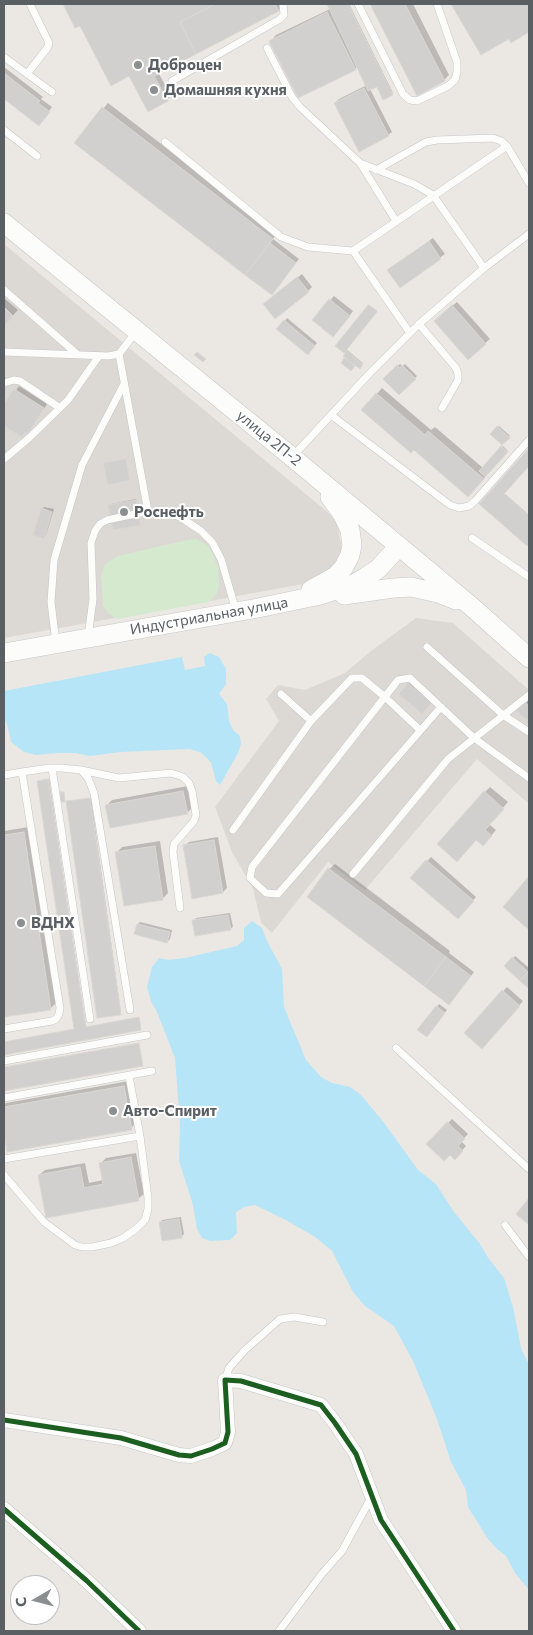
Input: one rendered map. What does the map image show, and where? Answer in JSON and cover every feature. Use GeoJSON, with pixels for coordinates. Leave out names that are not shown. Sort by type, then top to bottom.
{"type":"FeatureCollection","features":[{"type":"Feature","properties":{"kind":"main road","name":"улица 2П-2"},"geometry":{"type":"LineString","coordinates":[[4,223],[292,457],[472,607],[529,658]]}},
{"type":"Feature","properties":{"kind":"main road"},"geometry":{"type":"LineString","coordinates":[[258,608],[324,584],[336,576],[344,567],[350,555],[352,545],[350,530],[343,515],[317,478]]}},
{"type":"Feature","properties":{"kind":"main road","name":"Индустриальная улица"},"geometry":{"type":"LineString","coordinates":[[4,653],[258,608],[320,595],[354,584],[378,569],[399,546]]}},
{"type":"Feature","properties":{"kind":"main road"},"geometry":{"type":"LineString","coordinates":[[258,608],[411,587],[438,593],[472,607]]}},
{"type":"Feature","properties":{"kind":"street"},"geometry":{"type":"LineString","coordinates":[[4,1420],[120,1438],[179,1455],[191,1456],[225,1443],[228,1432],[225,1380],[241,1381],[320,1405],[356,1454],[381,1520],[454,1631]]}},
{"type":"Feature","properties":{"kind":"street"},"geometry":{"type":"LineString","coordinates":[[4,1509],[87,1581],[139,1631]]}},
{"type":"Feature","properties":{"kind":"lane"},"geometry":{"type":"LineString","coordinates":[[27,74],[48,48],[48,43],[30,4]]}},
{"type":"Feature","properties":{"kind":"lane"},"geometry":{"type":"LineString","coordinates":[[172,81],[280,18],[284,15],[283,4]]}},
{"type":"Feature","properties":{"kind":"lane"},"geometry":{"type":"LineString","coordinates":[[358,4],[403,94],[410,100],[417,102],[448,86],[455,80],[457,72],[457,62],[437,4]]}},
{"type":"Feature","properties":{"kind":"lane"},"geometry":{"type":"LineString","coordinates":[[267,48],[292,98],[360,163],[396,221]]}},
{"type":"Feature","properties":{"kind":"lane"},"geometry":{"type":"LineString","coordinates":[[4,57],[52,92]]}},
{"type":"Feature","properties":{"kind":"lane"},"geometry":{"type":"LineString","coordinates":[[4,130],[38,156]]}},
{"type":"Feature","properties":{"kind":"lane"},"geometry":{"type":"LineString","coordinates":[[376,170],[426,142],[493,138],[507,146],[529,183]]}},
{"type":"Feature","properties":{"kind":"lane"},"geometry":{"type":"LineString","coordinates":[[165,142],[282,237],[308,247],[353,251],[507,146]]}},
{"type":"Feature","properties":{"kind":"lane"},"geometry":{"type":"LineString","coordinates":[[360,163],[414,184],[433,195],[484,268]]}},
{"type":"Feature","properties":{"kind":"lane"},"geometry":{"type":"LineString","coordinates":[[292,457],[419,324],[484,268],[529,234]]}},
{"type":"Feature","properties":{"kind":"lane"},"geometry":{"type":"LineString","coordinates":[[353,251],[410,333]]}},
{"type":"Feature","properties":{"kind":"lane"},"geometry":{"type":"LineString","coordinates":[[4,290],[78,355]]}},
{"type":"Feature","properties":{"kind":"lane"},"geometry":{"type":"LineString","coordinates":[[419,324],[456,368],[458,374],[458,380],[442,408]]}},
{"type":"Feature","properties":{"kind":"lane"},"geometry":{"type":"LineString","coordinates":[[137,332],[120,354],[148,512]]}},
{"type":"Feature","properties":{"kind":"lane"},"geometry":{"type":"LineString","coordinates":[[4,352],[99,356],[120,354]]}},
{"type":"Feature","properties":{"kind":"lane"},"geometry":{"type":"LineString","coordinates":[[4,459],[29,438],[68,400],[99,356]]}},
{"type":"Feature","properties":{"kind":"lane"},"geometry":{"type":"LineString","coordinates":[[4,383],[14,380],[20,381],[60,408]]}},
{"type":"Feature","properties":{"kind":"lane"},"geometry":{"type":"LineString","coordinates":[[56,644],[51,602],[54,560],[82,465],[124,384]]}},
{"type":"Feature","properties":{"kind":"lane"},"geometry":{"type":"LineString","coordinates":[[331,415],[450,505],[459,508],[469,506],[529,440]]}},
{"type":"Feature","properties":{"kind":"lane"},"geometry":{"type":"LineString","coordinates":[[88,638],[93,599],[91,543],[95,531],[100,524],[107,520],[148,512],[164,512],[180,517],[201,531],[212,542],[221,559],[236,611]]}},
{"type":"Feature","properties":{"kind":"lane"},"geometry":{"type":"LineString","coordinates":[[472,538],[529,577]]}},
{"type":"Feature","properties":{"kind":"lane"},"geometry":{"type":"LineString","coordinates":[[426,647],[503,715],[529,732]]}},
{"type":"Feature","properties":{"kind":"lane"},"geometry":{"type":"LineString","coordinates":[[233,830],[312,721],[352,678],[362,678],[420,730]]}},
{"type":"Feature","properties":{"kind":"lane"},"geometry":{"type":"LineString","coordinates":[[441,707],[278,894],[266,893],[250,878],[252,867],[398,680],[410,678],[441,707],[474,738],[529,778]]}},
{"type":"Feature","properties":{"kind":"lane"},"geometry":{"type":"LineString","coordinates":[[281,694],[312,721]]}},
{"type":"Feature","properties":{"kind":"lane"},"geometry":{"type":"LineString","coordinates":[[353,874],[448,759],[529,695]]}},
{"type":"Feature","properties":{"kind":"lane"},"geometry":{"type":"LineString","coordinates":[[52,768],[90,1020]]}},
{"type":"Feature","properties":{"kind":"lane"},"geometry":{"type":"LineString","coordinates":[[4,775],[52,768],[81,770],[119,778],[178,774],[189,783],[196,814],[194,821],[174,844],[173,852],[180,908]]}},
{"type":"Feature","properties":{"kind":"lane"},"geometry":{"type":"LineString","coordinates":[[81,770],[88,778],[94,793],[130,1010]]}},
{"type":"Feature","properties":{"kind":"lane"},"geometry":{"type":"LineString","coordinates":[[4,1029],[52,1021],[56,1019],[60,1008],[22,772]]}},
{"type":"Feature","properties":{"kind":"lane"},"geometry":{"type":"LineString","coordinates":[[4,1060],[147,1035]]}},
{"type":"Feature","properties":{"kind":"lane"},"geometry":{"type":"LineString","coordinates":[[396,1048],[529,1169]]}},
{"type":"Feature","properties":{"kind":"lane"},"geometry":{"type":"LineString","coordinates":[[4,1098],[152,1071]]}},
{"type":"Feature","properties":{"kind":"lane"},"geometry":{"type":"LineString","coordinates":[[4,1175],[33,1210],[66,1239],[82,1247],[111,1243],[123,1238],[136,1229],[145,1220],[148,1198],[140,1136],[129,1076]]}},
{"type":"Feature","properties":{"kind":"lane"},"geometry":{"type":"LineString","coordinates":[[4,1159],[140,1136]]}},
{"type":"Feature","properties":{"kind":"lane"},"geometry":{"type":"LineString","coordinates":[[505,1226],[529,1257]]}},
{"type":"Feature","properties":{"kind":"lane"},"geometry":{"type":"LineString","coordinates":[[225,1380],[229,1368],[245,1350],[280,1319],[295,1317],[323,1322]]}},
{"type":"Feature","properties":{"kind":"lane"},"geometry":{"type":"LineString","coordinates":[[279,1631],[321,1575],[342,1551],[372,1496]]}},
{"type":"Feature","properties":{"kind":"shaded area"},"geometry":{"type":"Polygon","coordinates":[[[4,244],[331,515],[338,525],[342,551],[332,570],[304,584],[4,638],[4,244]]]}},
{"type":"Feature","properties":{"kind":"shaded area"},"geometry":{"type":"Polygon","coordinates":[[[416,618],[453,623],[529,690],[529,804],[477,759],[365,890],[328,862],[272,933],[261,922],[253,889],[232,852],[215,807],[279,721],[266,699],[278,685],[305,690],[345,673],[416,618]]]}},
{"type":"Feature","properties":{"kind":"green space"},"geometry":{"type":"Polygon","coordinates":[[[196,539],[207,545],[218,568],[219,586],[217,593],[212,599],[208,602],[117,619],[108,613],[103,606],[101,576],[105,564],[118,556],[196,539]]]}},
{"type":"Feature","properties":{"kind":"water"},"geometry":{"type":"Polygon","coordinates":[[[210,653],[219,657],[226,669],[226,684],[219,694],[227,704],[229,721],[233,730],[240,736],[241,744],[220,785],[216,781],[208,759],[200,752],[189,749],[121,752],[90,756],[75,753],[36,755],[24,752],[11,742],[4,718],[4,691],[182,657],[185,670],[205,666],[204,657],[210,653]]]}},
{"type":"Feature","properties":{"kind":"water"},"geometry":{"type":"Polygon","coordinates":[[[252,921],[262,928],[282,969],[284,1007],[306,1060],[321,1077],[332,1083],[350,1087],[361,1095],[385,1124],[418,1170],[436,1184],[454,1212],[504,1278],[513,1307],[521,1348],[529,1365],[529,1590],[515,1573],[506,1556],[488,1539],[468,1507],[466,1490],[451,1462],[437,1419],[413,1361],[394,1326],[365,1306],[353,1292],[332,1251],[315,1237],[255,1205],[244,1207],[236,1212],[237,1233],[230,1240],[210,1241],[202,1238],[197,1229],[193,1205],[179,1161],[180,1124],[175,1058],[147,987],[152,967],[159,958],[169,960],[185,958],[237,946],[244,940],[244,928],[252,921]]]}},
{"type":"Feature","properties":{"kind":"building","name":"Доброцен"},"geometry":{"type":"Polygon","coordinates":[[[63,4],[215,4],[180,22],[196,54],[154,76],[168,101],[148,112],[129,76],[111,86],[80,26],[75,28],[63,4]]]}},
{"type":"Feature","properties":{"kind":"building"},"geometry":{"type":"Polygon","coordinates":[[[215,4],[275,4],[279,11],[196,54],[180,22],[215,4]]]}},
{"type":"Feature","properties":{"kind":"building"},"geometry":{"type":"Polygon","coordinates":[[[327,4],[348,4],[393,95],[383,100],[377,87],[368,91],[327,4]]]}},
{"type":"Feature","properties":{"kind":"building"},"geometry":{"type":"Polygon","coordinates":[[[370,4],[405,4],[445,81],[417,96],[370,4]]]}},
{"type":"Feature","properties":{"kind":"building"},"geometry":{"type":"Polygon","coordinates":[[[451,4],[527,4],[529,8],[529,32],[511,43],[509,39],[481,55],[451,4]]]}},
{"type":"Feature","properties":{"kind":"building"},"geometry":{"type":"Polygon","coordinates":[[[327,12],[356,70],[298,98],[269,41],[327,12]]]}},
{"type":"Feature","properties":{"kind":"building"},"geometry":{"type":"Polygon","coordinates":[[[4,73],[40,101],[38,103],[50,112],[39,126],[4,99],[4,73]]]}},
{"type":"Feature","properties":{"kind":"building"},"geometry":{"type":"Polygon","coordinates":[[[364,88],[389,136],[359,152],[334,103],[364,88]]]}},
{"type":"Feature","properties":{"kind":"building"},"geometry":{"type":"Polygon","coordinates":[[[102,107],[273,239],[245,275],[74,143],[102,107]]]}},
{"type":"Feature","properties":{"kind":"building"},"geometry":{"type":"Polygon","coordinates":[[[429,241],[441,259],[400,288],[387,270],[429,241]]]}},
{"type":"Feature","properties":{"kind":"building"},"geometry":{"type":"Polygon","coordinates":[[[270,243],[296,263],[272,295],[245,275],[270,243]]]}},
{"type":"Feature","properties":{"kind":"building"},"geometry":{"type":"Polygon","coordinates":[[[297,277],[309,292],[275,319],[263,304],[297,277]]]}},
{"type":"Feature","properties":{"kind":"building"},"geometry":{"type":"Polygon","coordinates":[[[329,299],[350,316],[333,337],[312,320],[329,299]]]}},
{"type":"Feature","properties":{"kind":"building"},"geometry":{"type":"Polygon","coordinates":[[[368,305],[377,312],[344,353],[335,346],[368,305]]]}},
{"type":"Feature","properties":{"kind":"building"},"geometry":{"type":"Polygon","coordinates":[[[452,305],[486,344],[468,360],[434,321],[452,305]]]}},
{"type":"Feature","properties":{"kind":"building"},"geometry":{"type":"Polygon","coordinates":[[[4,307],[13,316],[4,326],[4,307]]]}},
{"type":"Feature","properties":{"kind":"building"},"geometry":{"type":"Polygon","coordinates":[[[284,320],[315,346],[308,355],[276,329],[284,320]]]}},
{"type":"Feature","properties":{"kind":"building"},"geometry":{"type":"Polygon","coordinates":[[[347,351],[363,364],[360,369],[343,356],[347,351]]]}},
{"type":"Feature","properties":{"kind":"building"},"geometry":{"type":"Polygon","coordinates":[[[197,352],[206,359],[203,362],[194,355],[197,352]]]}},
{"type":"Feature","properties":{"kind":"building"},"geometry":{"type":"Polygon","coordinates":[[[344,358],[355,366],[351,371],[341,363],[344,358]]]}},
{"type":"Feature","properties":{"kind":"building"},"geometry":{"type":"Polygon","coordinates":[[[397,365],[400,368],[402,365],[416,379],[399,395],[383,379],[397,365]]]}},
{"type":"Feature","properties":{"kind":"building"},"geometry":{"type":"Polygon","coordinates":[[[14,389],[44,408],[27,434],[25,432],[22,437],[4,426],[4,404],[14,389]]]}},
{"type":"Feature","properties":{"kind":"building"},"geometry":{"type":"Polygon","coordinates":[[[376,393],[425,435],[428,431],[484,479],[468,497],[414,450],[411,453],[361,410],[376,393]]]}},
{"type":"Feature","properties":{"kind":"building"},"geometry":{"type":"Polygon","coordinates":[[[497,426],[510,438],[502,445],[490,434],[497,426]]]}},
{"type":"Feature","properties":{"kind":"building"},"geometry":{"type":"Polygon","coordinates":[[[501,446],[508,452],[485,477],[479,471],[501,446]]]}},
{"type":"Feature","properties":{"kind":"building"},"geometry":{"type":"Polygon","coordinates":[[[529,448],[529,466],[504,494],[529,516],[529,543],[527,546],[479,504],[529,448]]]}},
{"type":"Feature","properties":{"kind":"building"},"geometry":{"type":"Polygon","coordinates":[[[126,459],[130,480],[108,485],[103,463],[126,459]]]}},
{"type":"Feature","properties":{"kind":"building"},"geometry":{"type":"Polygon","coordinates":[[[136,500],[140,525],[113,530],[108,505],[136,500]]]}},
{"type":"Feature","properties":{"kind":"building"},"geometry":{"type":"Polygon","coordinates":[[[41,508],[52,512],[44,539],[33,535],[41,508]]]}},
{"type":"Feature","properties":{"kind":"building"},"geometry":{"type":"Polygon","coordinates":[[[408,683],[431,703],[422,714],[399,694],[408,683]]]}},
{"type":"Feature","properties":{"kind":"building"},"geometry":{"type":"Polygon","coordinates":[[[524,701],[529,706],[529,721],[516,711],[524,701]]]}},
{"type":"Feature","properties":{"kind":"building"},"geometry":{"type":"Polygon","coordinates":[[[48,779],[86,1027],[139,1017],[141,1030],[4,1055],[4,1042],[74,1029],[37,781],[48,779]]]}},
{"type":"Feature","properties":{"kind":"building"},"geometry":{"type":"Polygon","coordinates":[[[183,791],[188,814],[110,828],[105,805],[183,791]]]}},
{"type":"Feature","properties":{"kind":"building"},"geometry":{"type":"Polygon","coordinates":[[[484,791],[504,809],[485,830],[492,836],[483,846],[476,840],[457,862],[437,844],[484,791]]]}},
{"type":"Feature","properties":{"kind":"building"},"geometry":{"type":"Polygon","coordinates":[[[60,792],[64,792],[65,802],[61,802],[60,792]]]}},
{"type":"Feature","properties":{"kind":"building"},"geometry":{"type":"Polygon","coordinates":[[[90,798],[121,1015],[97,1018],[66,801],[90,798]]]}},
{"type":"Feature","properties":{"kind":"building","name":"ВДНХ"},"geometry":{"type":"Polygon","coordinates":[[[24,832],[51,1010],[4,1017],[4,835],[24,832]]]}},
{"type":"Feature","properties":{"kind":"building"},"geometry":{"type":"Polygon","coordinates":[[[214,840],[223,893],[192,899],[183,845],[214,840]]]}},
{"type":"Feature","properties":{"kind":"building"},"geometry":{"type":"Polygon","coordinates":[[[155,846],[163,900],[124,906],[115,852],[155,846]]]}},
{"type":"Feature","properties":{"kind":"building"},"geometry":{"type":"Polygon","coordinates":[[[426,860],[474,901],[458,919],[410,878],[426,860]]]}},
{"type":"Feature","properties":{"kind":"building"},"geometry":{"type":"Polygon","coordinates":[[[328,868],[446,957],[424,986],[307,897],[328,868]]]}},
{"type":"Feature","properties":{"kind":"building"},"geometry":{"type":"Polygon","coordinates":[[[529,876],[529,930],[503,907],[529,876]]]}},
{"type":"Feature","properties":{"kind":"building"},"geometry":{"type":"Polygon","coordinates":[[[228,915],[231,930],[195,936],[192,920],[228,915]]]}},
{"type":"Feature","properties":{"kind":"building"},"geometry":{"type":"Polygon","coordinates":[[[137,924],[170,932],[167,943],[134,934],[137,924]]]}},
{"type":"Feature","properties":{"kind":"building"},"geometry":{"type":"Polygon","coordinates":[[[446,957],[471,976],[449,1005],[424,986],[446,957]]]}},
{"type":"Feature","properties":{"kind":"building"},"geometry":{"type":"Polygon","coordinates":[[[512,957],[528,972],[520,981],[504,966],[512,957]]]}},
{"type":"Feature","properties":{"kind":"building"},"geometry":{"type":"Polygon","coordinates":[[[529,971],[529,989],[520,981],[529,971]]]}},
{"type":"Feature","properties":{"kind":"building"},"geometry":{"type":"Polygon","coordinates":[[[502,990],[520,1006],[482,1049],[464,1033],[502,990]]]}},
{"type":"Feature","properties":{"kind":"building"},"geometry":{"type":"Polygon","coordinates":[[[436,1006],[445,1013],[427,1037],[417,1030],[436,1006]]]}},
{"type":"Feature","properties":{"kind":"building"},"geometry":{"type":"Polygon","coordinates":[[[139,1043],[143,1066],[4,1091],[4,1067],[139,1043]]]}},
{"type":"Feature","properties":{"kind":"building"},"geometry":{"type":"Polygon","coordinates":[[[124,1086],[132,1130],[7,1152],[4,1134],[4,1107],[124,1086]]]}},
{"type":"Feature","properties":{"kind":"building"},"geometry":{"type":"Polygon","coordinates":[[[447,1122],[465,1139],[458,1146],[463,1151],[455,1160],[450,1155],[444,1161],[426,1144],[447,1122]]]}},
{"type":"Feature","properties":{"kind":"building"},"geometry":{"type":"Polygon","coordinates":[[[131,1157],[139,1201],[46,1218],[38,1175],[80,1167],[84,1188],[103,1184],[99,1163],[131,1157]]]}},
{"type":"Feature","properties":{"kind":"building"},"geometry":{"type":"Polygon","coordinates":[[[529,1198],[529,1225],[516,1214],[529,1198]]]}},
{"type":"Feature","properties":{"kind":"building"},"geometry":{"type":"Polygon","coordinates":[[[179,1219],[182,1238],[162,1241],[159,1222],[179,1219]]]}},
{"type":"Feature","properties":{"kind":"cycle path"},"geometry":{"type":"LineString","coordinates":[[4,1420],[121,1438],[179,1455],[191,1456],[225,1443],[228,1432],[225,1380],[241,1381],[321,1405],[356,1454],[381,1520],[454,1631]]}},
{"type":"Feature","properties":{"kind":"cycle path"},"geometry":{"type":"LineString","coordinates":[[4,1509],[87,1581],[139,1631]]}},
{"type":"Feature","properties":{"kind":"place","name":"Доброцен"},"geometry":{"type":"Point","coordinates":[138,65]}},
{"type":"Feature","properties":{"kind":"place","name":"Домашняя кухня"},"geometry":{"type":"Point","coordinates":[154,90]}},
{"type":"Feature","properties":{"kind":"place","name":"Роснефть"},"geometry":{"type":"Point","coordinates":[124,512]}},
{"type":"Feature","properties":{"kind":"place","name":"ВДНХ"},"geometry":{"type":"Point","coordinates":[21,923]}},
{"type":"Feature","properties":{"kind":"place","name":"Авто-Спирит"},"geometry":{"type":"Point","coordinates":[113,1111]}}]}
